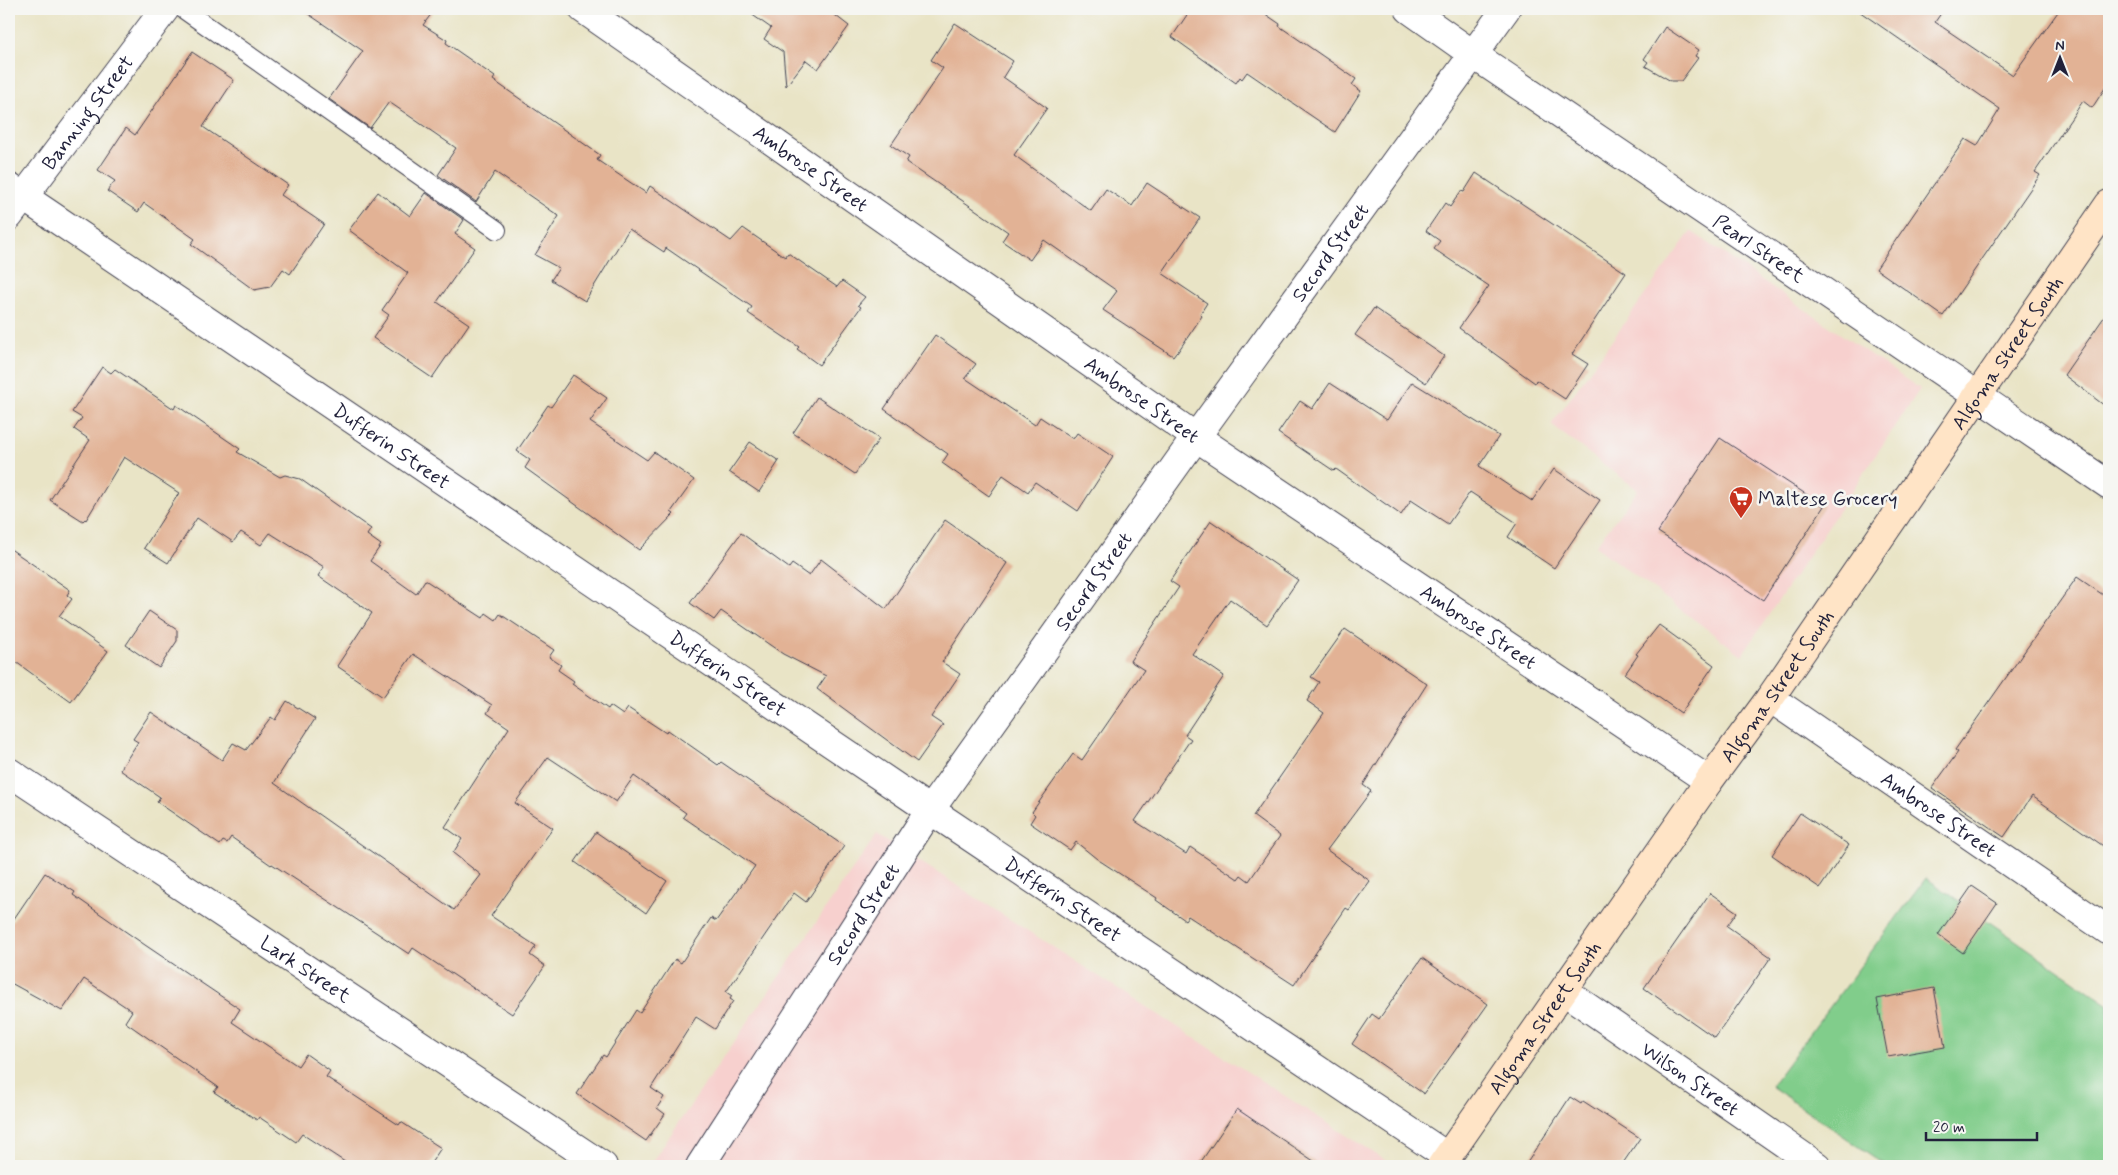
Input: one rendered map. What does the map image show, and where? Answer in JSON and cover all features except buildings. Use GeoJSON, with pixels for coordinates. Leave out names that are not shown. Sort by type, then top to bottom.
{"type":"FeatureCollection","features":[{"type":"Feature","properties":{"kind":"street","name":"Banning Street"},"geometry":{"type":"LineString","coordinates":[[13,199],[165,9]]}},
{"type":"Feature","properties":{"kind":"street","name":"Ambrose Street"},"geometry":{"type":"LineString","coordinates":[[583,9],[1196,437],[1709,782]]}},
{"type":"Feature","properties":{"kind":"street","name":"Pearl Street"},"geometry":{"type":"LineString","coordinates":[[1409,9],[2109,486]]}},
{"type":"Feature","properties":{"kind":"street","name":"Secord Street"},"geometry":{"type":"LineString","coordinates":[[700,1166],[930,810],[1196,437],[1506,9]]}},
{"type":"Feature","properties":{"kind":"street","name":"Dufferin Street"},"geometry":{"type":"LineString","coordinates":[[13,199],[930,810],[1445,1162]]}},
{"type":"Feature","properties":{"kind":"street","name":"Algoma Street South"},"geometry":{"type":"LineString","coordinates":[[1445,1162],[1709,782],[1770,698],[2109,204]]}},
{"type":"Feature","properties":{"kind":"street","name":"Ambrose Street"},"geometry":{"type":"LineString","coordinates":[[1770,698],[2109,930]]}},
{"type":"Feature","properties":{"kind":"street","name":"Lark Street"},"geometry":{"type":"LineString","coordinates":[[9,772],[603,1166]]}},
{"type":"Feature","properties":{"kind":"street","name":"Wilson Street"},"geometry":{"type":"LineString","coordinates":[[1564,991],[1817,1166]]}},
{"type":"Feature","properties":{"kind":"lane"},"geometry":{"type":"LineString","coordinates":[[183,9],[497,230]]}},
{"type":"Feature","properties":{"kind":"shaded area"},"geometry":{"type":"Polygon","coordinates":[[[1691,231],[1920,389],[1742,655],[1595,546],[1638,490],[1551,425],[1691,231]]]}},
{"type":"Feature","properties":{"kind":"shaded area"},"geometry":{"type":"Polygon","coordinates":[[[877,834],[1388,1162],[1386,1166],[649,1166],[877,834]]]}},
{"type":"Feature","properties":{"kind":"green space"},"geometry":{"type":"Polygon","coordinates":[[[1926,878],[2109,1005],[2109,1166],[1887,1166],[1771,1086],[1926,878]]]}},
{"type":"Feature","properties":{"kind":"place","name":"Maltese Grocery"},"geometry":{"type":"Point","coordinates":[1741,519]}}]}
